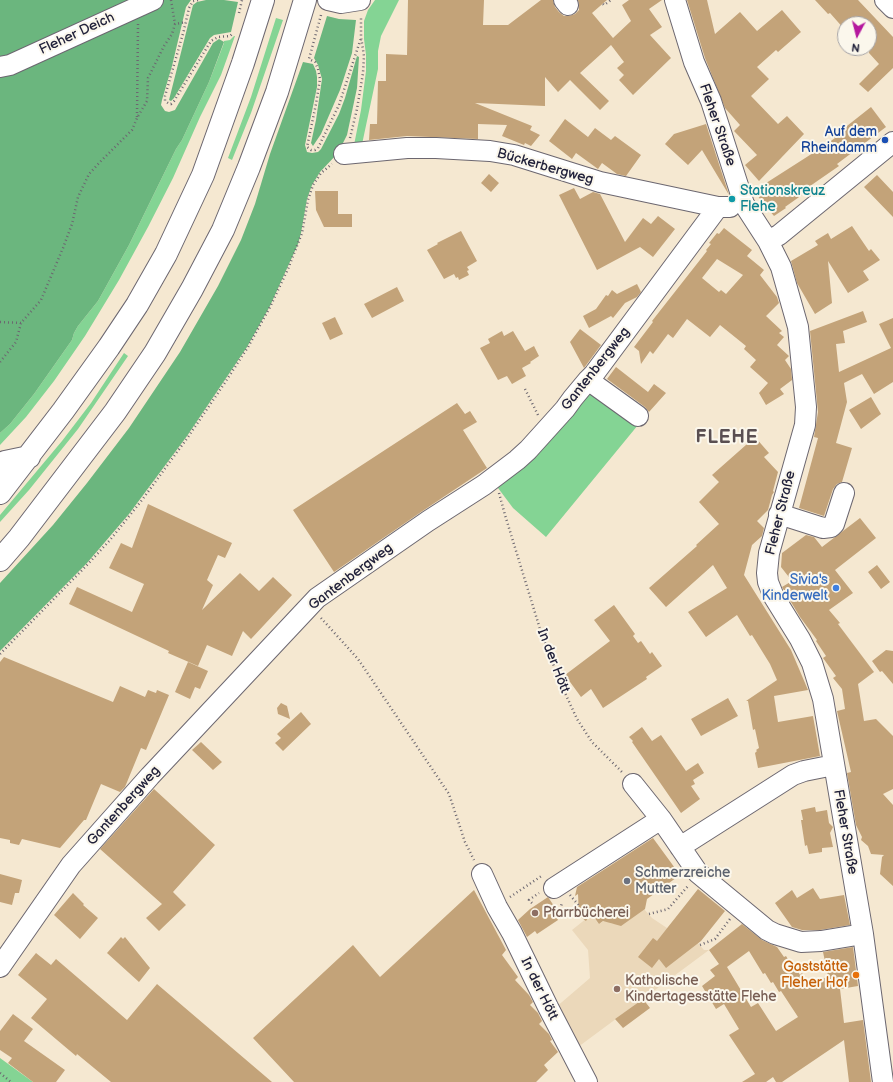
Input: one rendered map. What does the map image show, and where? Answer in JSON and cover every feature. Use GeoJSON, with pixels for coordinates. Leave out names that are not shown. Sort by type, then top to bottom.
{"type":"FeatureCollection","features":[{"type":"Feature","properties":{"kind":"highway"},"geometry":{"type":"LineString","coordinates":[[0,493],[29,457],[109,347],[138,305],[166,254],[202,175],[243,63],[252,3]]}},
{"type":"Feature","properties":{"kind":"highway"},"geometry":{"type":"LineString","coordinates":[[0,560],[19,538],[115,412],[155,353],[192,289],[223,230],[249,167],[276,92],[308,14]]}},
{"type":"Feature","properties":{"kind":"highway"},"geometry":{"type":"LineString","coordinates":[[0,465],[5,462],[29,457]]}},
{"type":"Feature","properties":{"kind":"highway"},"geometry":{"type":"LineString","coordinates":[[0,541],[76,463]]}},
{"type":"Feature","properties":{"kind":"street"},"geometry":{"type":"LineString","coordinates":[[328,0],[341,3],[360,0]]}},
{"type":"Feature","properties":{"kind":"street","name":"Fleher Straße"},"geometry":{"type":"LineString","coordinates":[[675,0],[694,62],[711,101],[744,204],[768,241],[781,267],[798,327],[806,407],[805,425],[769,553],[767,573],[768,582],[774,597],[800,639],[813,668],[823,699],[863,934],[884,1082]]}},
{"type":"Feature","properties":{"kind":"street"},"geometry":{"type":"LineString","coordinates":[[885,0],[893,8]]}},
{"type":"Feature","properties":{"kind":"street","name":"Fleher Deich"},"geometry":{"type":"LineString","coordinates":[[0,67],[10,65],[146,3]]}},
{"type":"Feature","properties":{"kind":"street"},"geometry":{"type":"LineString","coordinates":[[768,241],[779,235],[893,142]]}},
{"type":"Feature","properties":{"kind":"street","name":"Bückerbergweg"},"geometry":{"type":"LineString","coordinates":[[344,154],[406,148],[490,151],[514,155],[600,182],[718,207],[732,207],[744,204]]}},
{"type":"Feature","properties":{"kind":"street","name":"Gantenbergweg"},"geometry":{"type":"LineString","coordinates":[[0,967],[71,866],[150,776],[317,598],[428,521],[494,478],[517,460],[550,426],[594,374],[718,207]]}},
{"type":"Feature","properties":{"kind":"street"},"geometry":{"type":"LineString","coordinates":[[588,380],[638,416]]}},
{"type":"Feature","properties":{"kind":"street"},"geometry":{"type":"LineString","coordinates":[[779,514],[823,528],[831,527],[834,524],[844,493]]}},
{"type":"Feature","properties":{"kind":"street"},"geometry":{"type":"LineString","coordinates":[[680,847],[793,775],[804,771],[834,765]]}},
{"type":"Feature","properties":{"kind":"street"},"geometry":{"type":"LineString","coordinates":[[633,784],[661,819],[698,873],[767,930],[801,942],[821,941],[863,934]]}},
{"type":"Feature","properties":{"kind":"street"},"geometry":{"type":"LineString","coordinates":[[554,888],[661,819]]}},
{"type":"Feature","properties":{"kind":"street","name":"In der Hött"},"geometry":{"type":"LineString","coordinates":[[482,874],[497,907],[512,933],[587,1082]]}},
{"type":"Feature","properties":{"kind":"path"},"geometry":{"type":"LineString","coordinates":[[0,362],[16,342],[21,323],[41,300],[72,224],[78,197],[89,174],[132,130],[147,101],[148,78],[164,46],[172,34],[175,24],[170,0]]}},
{"type":"Feature","properties":{"kind":"path"},"geometry":{"type":"LineString","coordinates":[[198,0],[193,1],[190,4],[165,96],[165,101],[168,104],[171,104],[174,101],[211,41],[218,37],[230,36],[233,34],[235,28]]}},
{"type":"Feature","properties":{"kind":"path"},"geometry":{"type":"LineString","coordinates":[[0,654],[110,540],[142,500],[188,437],[248,347],[270,307],[299,244],[308,200],[313,185],[321,173],[344,154],[351,135],[361,89],[364,56],[361,37],[360,0]]}},
{"type":"Feature","properties":{"kind":"path"},"geometry":{"type":"LineString","coordinates":[[602,4],[604,5],[611,0]]}},
{"type":"Feature","properties":{"kind":"path"},"geometry":{"type":"LineString","coordinates":[[137,118],[136,67],[146,3]]}},
{"type":"Feature","properties":{"kind":"path"},"geometry":{"type":"LineString","coordinates":[[238,16],[252,3]]}},
{"type":"Feature","properties":{"kind":"path"},"geometry":{"type":"LineString","coordinates":[[308,14],[309,59],[314,62],[320,79],[307,147],[311,150],[318,148],[339,105],[361,37]]}},
{"type":"Feature","properties":{"kind":"path"},"geometry":{"type":"LineString","coordinates":[[175,24],[186,22]]}},
{"type":"Feature","properties":{"kind":"path"},"geometry":{"type":"LineString","coordinates":[[0,322],[21,323]]}},
{"type":"Feature","properties":{"kind":"path"},"geometry":{"type":"LineString","coordinates":[[525,389],[539,416],[550,426]]}},
{"type":"Feature","properties":{"kind":"path","name":"In der Hött"},"geometry":{"type":"LineString","coordinates":[[494,478],[542,634],[560,682],[577,720],[592,742],[633,784]]}},
{"type":"Feature","properties":{"kind":"path"},"geometry":{"type":"LineString","coordinates":[[310,606],[358,659],[450,794],[465,842],[482,874]]}},
{"type":"Feature","properties":{"kind":"path"},"geometry":{"type":"LineString","coordinates":[[649,914],[668,909],[698,873]]}},
{"type":"Feature","properties":{"kind":"path"},"geometry":{"type":"LineString","coordinates":[[497,907],[543,874],[554,888]]}},
{"type":"Feature","properties":{"kind":"path"},"geometry":{"type":"LineString","coordinates":[[700,945],[715,939],[739,908]]}},
{"type":"Feature","properties":{"kind":"path"},"geometry":{"type":"LineString","coordinates":[[0,1073],[11,1082]]}},
{"type":"Feature","properties":{"kind":"shaded area","name":"Katholische Kindertagesstätte Flehe"},"geometry":{"type":"Polygon","coordinates":[[[644,909],[652,918],[667,928],[676,918],[704,950],[709,950],[574,1050],[555,1008],[590,978],[588,950],[572,930],[587,918],[594,918],[599,924],[607,919],[610,923],[614,924],[644,909]]]}},
{"type":"Feature","properties":{"kind":"green space"},"geometry":{"type":"Polygon","coordinates":[[[0,0],[191,0],[186,7],[161,105],[165,111],[169,112],[175,110],[213,43],[219,39],[224,42],[209,82],[182,140],[176,149],[129,245],[98,301],[78,326],[72,340],[34,394],[10,424],[0,433],[0,0]]]}},
{"type":"Feature","properties":{"kind":"green space"},"geometry":{"type":"Polygon","coordinates":[[[206,0],[238,2],[231,32],[214,35],[210,38],[171,101],[169,100],[193,5],[197,2],[206,0]]]}},
{"type":"Feature","properties":{"kind":"green space"},"geometry":{"type":"Polygon","coordinates":[[[375,0],[399,0],[381,36],[378,51],[378,69],[361,149],[354,145],[361,110],[366,71],[364,21],[368,10],[375,0]]]}},
{"type":"Feature","properties":{"kind":"green space"},"geometry":{"type":"Polygon","coordinates":[[[327,16],[339,19],[356,20],[352,53],[340,90],[321,134],[313,146],[311,143],[322,79],[318,65],[314,58],[327,16]]]}},
{"type":"Feature","properties":{"kind":"green space"},"geometry":{"type":"Polygon","coordinates":[[[276,18],[283,20],[251,113],[232,160],[228,158],[251,97],[276,18]]]}},
{"type":"Feature","properties":{"kind":"green space"},"geometry":{"type":"Polygon","coordinates":[[[234,36],[221,75],[200,117],[173,178],[119,280],[85,336],[54,381],[26,417],[0,445],[0,433],[10,424],[34,394],[72,340],[78,326],[98,301],[129,245],[176,149],[182,140],[209,82],[224,41],[230,40],[234,36]]]}},
{"type":"Feature","properties":{"kind":"green space"},"geometry":{"type":"Polygon","coordinates":[[[357,56],[359,57],[357,88],[347,135],[338,153],[320,172],[312,185],[307,199],[298,244],[270,306],[247,347],[187,436],[129,514],[87,563],[0,651],[0,583],[53,525],[87,483],[129,428],[180,352],[218,286],[241,240],[255,204],[270,154],[303,62],[313,64],[317,77],[317,87],[305,145],[307,152],[312,153],[318,152],[321,149],[339,114],[357,56]]]}},
{"type":"Feature","properties":{"kind":"green space"},"geometry":{"type":"Polygon","coordinates":[[[124,353],[128,356],[78,429],[29,490],[0,522],[0,515],[62,441],[91,403],[124,353]]]}},
{"type":"Feature","properties":{"kind":"green space"},"geometry":{"type":"Polygon","coordinates":[[[586,387],[638,425],[546,537],[513,508],[498,488],[498,481],[586,387]]]}},
{"type":"Feature","properties":{"kind":"green space"},"geometry":{"type":"Polygon","coordinates":[[[0,1058],[33,1082],[0,1082],[0,1058]]]}},
{"type":"Feature","properties":{"kind":"building"},"geometry":{"type":"Polygon","coordinates":[[[408,0],[484,0],[483,25],[508,25],[541,0],[553,0],[555,7],[559,12],[564,16],[569,16],[575,14],[579,10],[578,0],[607,0],[592,13],[613,38],[631,21],[622,5],[629,0],[662,0],[649,9],[662,27],[650,35],[671,58],[633,95],[619,80],[624,75],[617,68],[624,62],[611,45],[580,73],[609,101],[600,110],[570,80],[558,92],[545,77],[545,106],[475,103],[532,126],[530,130],[540,135],[531,146],[525,143],[524,145],[502,136],[507,125],[478,124],[478,139],[407,136],[369,140],[370,124],[377,124],[378,81],[386,81],[386,54],[407,55],[408,0]]]}},
{"type":"Feature","properties":{"kind":"building"},"geometry":{"type":"Polygon","coordinates":[[[687,0],[707,0],[715,34],[740,12],[757,31],[782,10],[801,32],[778,52],[776,50],[757,67],[769,79],[751,96],[778,124],[787,116],[804,134],[759,181],[745,165],[757,155],[734,131],[740,125],[725,108],[705,58],[687,0]]]}},
{"type":"Feature","properties":{"kind":"building"},"geometry":{"type":"Polygon","coordinates":[[[815,0],[858,0],[873,16],[837,16],[837,21],[830,13],[828,14],[815,0]]]}},
{"type":"Feature","properties":{"kind":"building"},"geometry":{"type":"Polygon","coordinates":[[[877,20],[893,37],[893,68],[868,92],[859,84],[879,64],[872,56],[877,56],[877,20]]]}},
{"type":"Feature","properties":{"kind":"building"},"geometry":{"type":"Polygon","coordinates":[[[871,107],[886,127],[837,164],[839,166],[800,193],[802,195],[785,207],[786,208],[774,216],[769,210],[768,211],[758,196],[768,190],[763,185],[824,146],[871,107]]]}},
{"type":"Feature","properties":{"kind":"building"},"geometry":{"type":"Polygon","coordinates":[[[565,119],[588,137],[595,128],[611,140],[615,136],[641,155],[626,176],[617,174],[602,163],[598,169],[576,153],[572,159],[549,141],[565,119]]]}},
{"type":"Feature","properties":{"kind":"building"},"geometry":{"type":"Polygon","coordinates":[[[706,124],[729,195],[702,150],[688,165],[665,144],[674,134],[706,124]]]}},
{"type":"Feature","properties":{"kind":"building"},"geometry":{"type":"Polygon","coordinates":[[[489,174],[499,183],[491,192],[481,183],[489,174]]]}},
{"type":"Feature","properties":{"kind":"building"},"geometry":{"type":"Polygon","coordinates":[[[877,175],[893,192],[893,217],[864,187],[877,175]]]}},
{"type":"Feature","properties":{"kind":"building"},"geometry":{"type":"Polygon","coordinates":[[[574,188],[580,199],[593,192],[600,194],[625,242],[643,218],[651,224],[658,216],[675,229],[653,257],[640,247],[597,270],[559,195],[574,188]]]}},
{"type":"Feature","properties":{"kind":"building"},"geometry":{"type":"Polygon","coordinates":[[[315,191],[338,191],[338,214],[352,214],[352,227],[324,227],[316,210],[315,191]]]}},
{"type":"Feature","properties":{"kind":"building"},"geometry":{"type":"Polygon","coordinates":[[[852,226],[869,251],[871,249],[880,260],[863,271],[869,280],[848,293],[828,261],[832,303],[815,314],[797,283],[791,261],[818,245],[815,241],[828,233],[831,239],[852,226]]]}},
{"type":"Feature","properties":{"kind":"building"},"geometry":{"type":"Polygon","coordinates":[[[724,228],[752,250],[747,256],[764,270],[760,275],[777,297],[779,303],[766,316],[782,331],[779,333],[784,337],[777,345],[789,356],[785,360],[791,369],[792,380],[780,389],[784,394],[766,405],[759,393],[768,383],[750,367],[756,360],[744,349],[746,346],[720,325],[710,337],[687,319],[673,338],[668,334],[653,354],[650,351],[641,364],[639,351],[634,347],[653,322],[652,321],[707,251],[706,250],[711,244],[709,243],[717,233],[719,234],[724,228]],[[717,259],[702,278],[719,292],[721,290],[726,294],[743,275],[717,259]]]}},
{"type":"Feature","properties":{"kind":"building"},"geometry":{"type":"Polygon","coordinates":[[[461,231],[477,261],[467,267],[469,270],[467,271],[469,275],[459,280],[454,274],[444,279],[427,250],[438,244],[437,243],[461,231]]]}},
{"type":"Feature","properties":{"kind":"building"},"geometry":{"type":"Polygon","coordinates":[[[637,284],[641,292],[637,297],[625,303],[613,318],[611,316],[589,328],[583,316],[596,309],[606,295],[608,296],[612,290],[617,294],[637,284]]]}},
{"type":"Feature","properties":{"kind":"building"},"geometry":{"type":"Polygon","coordinates":[[[397,287],[404,301],[372,318],[364,304],[397,287]]]}},
{"type":"Feature","properties":{"kind":"building"},"geometry":{"type":"Polygon","coordinates":[[[863,311],[867,322],[843,331],[845,343],[836,344],[839,372],[891,348],[879,324],[893,318],[893,382],[874,394],[862,374],[844,383],[847,402],[836,443],[852,448],[842,482],[837,484],[833,489],[824,516],[799,508],[818,438],[814,437],[818,412],[810,331],[863,311]]]}},
{"type":"Feature","properties":{"kind":"building"},"geometry":{"type":"Polygon","coordinates":[[[335,317],[343,334],[330,340],[322,323],[335,317]]]}},
{"type":"Feature","properties":{"kind":"building"},"geometry":{"type":"Polygon","coordinates":[[[580,329],[601,345],[584,368],[570,342],[580,329]]]}},
{"type":"Feature","properties":{"kind":"building"},"geometry":{"type":"Polygon","coordinates":[[[502,331],[504,336],[513,331],[525,351],[534,346],[539,356],[522,368],[526,376],[512,384],[507,376],[498,380],[480,348],[490,343],[488,339],[502,331]]]}},
{"type":"Feature","properties":{"kind":"building"},"geometry":{"type":"Polygon","coordinates":[[[616,367],[648,392],[654,384],[666,393],[649,412],[645,407],[607,379],[616,367]]]}},
{"type":"Feature","properties":{"kind":"building"},"geometry":{"type":"Polygon","coordinates":[[[871,397],[881,414],[861,429],[849,410],[871,397]]]}},
{"type":"Feature","properties":{"kind":"building"},"geometry":{"type":"Polygon","coordinates":[[[457,403],[465,414],[470,411],[477,422],[463,430],[487,468],[334,572],[293,510],[457,403]]]}},
{"type":"Feature","properties":{"kind":"building"},"geometry":{"type":"Polygon","coordinates":[[[755,437],[769,453],[764,457],[778,472],[774,492],[768,510],[757,521],[764,528],[762,536],[752,545],[744,575],[791,650],[808,690],[774,696],[778,722],[813,716],[820,756],[758,768],[755,753],[759,748],[755,729],[753,730],[748,701],[746,701],[777,680],[770,664],[752,635],[750,636],[737,615],[706,637],[688,612],[727,588],[713,565],[666,607],[649,588],[697,546],[696,545],[719,524],[699,502],[719,482],[712,475],[755,437]]]}},
{"type":"Feature","properties":{"kind":"building"},"geometry":{"type":"Polygon","coordinates":[[[148,504],[232,543],[225,558],[218,555],[207,580],[213,585],[202,610],[240,573],[259,591],[273,577],[292,595],[251,639],[243,631],[232,656],[207,645],[198,666],[168,653],[169,651],[69,604],[77,587],[132,612],[144,584],[109,568],[121,543],[132,548],[148,504]]]}},
{"type":"Feature","properties":{"kind":"building"},"geometry":{"type":"Polygon","coordinates":[[[860,518],[876,538],[835,570],[853,593],[829,610],[840,623],[838,624],[874,672],[858,684],[864,721],[876,719],[893,736],[893,789],[883,794],[893,805],[893,886],[880,874],[882,857],[884,855],[871,854],[868,846],[861,840],[862,837],[856,825],[847,773],[851,772],[837,711],[845,709],[842,689],[833,678],[836,676],[823,658],[826,656],[816,641],[817,640],[800,617],[782,587],[792,581],[781,567],[782,553],[806,535],[814,537],[822,547],[860,518]]]}},
{"type":"Feature","properties":{"kind":"building"},"geometry":{"type":"Polygon","coordinates":[[[877,565],[890,582],[881,589],[868,572],[877,565]]]}},
{"type":"Feature","properties":{"kind":"building"},"geometry":{"type":"Polygon","coordinates":[[[614,605],[635,634],[633,636],[638,643],[641,641],[650,654],[652,652],[662,666],[646,677],[647,679],[603,708],[591,689],[581,697],[565,675],[610,641],[594,620],[614,605]]]}},
{"type":"Feature","properties":{"kind":"building"},"geometry":{"type":"Polygon","coordinates":[[[886,650],[893,651],[893,684],[882,671],[880,672],[872,661],[886,650]]]}},
{"type":"Feature","properties":{"kind":"building"},"geometry":{"type":"Polygon","coordinates":[[[4,657],[113,702],[120,686],[145,697],[148,690],[156,693],[157,690],[169,695],[146,750],[141,748],[125,787],[120,792],[101,784],[86,820],[84,820],[60,848],[22,839],[19,845],[10,843],[10,840],[0,838],[0,662],[4,657]]]}},
{"type":"Feature","properties":{"kind":"building"},"geometry":{"type":"Polygon","coordinates":[[[188,662],[208,671],[200,689],[195,687],[190,699],[175,692],[188,662]]]}},
{"type":"Feature","properties":{"kind":"building"},"geometry":{"type":"Polygon","coordinates":[[[728,698],[738,716],[701,736],[691,719],[728,698]]]}},
{"type":"Feature","properties":{"kind":"building"},"geometry":{"type":"Polygon","coordinates":[[[281,703],[287,706],[290,719],[278,714],[277,708],[281,703]]]}},
{"type":"Feature","properties":{"kind":"building"},"geometry":{"type":"Polygon","coordinates":[[[301,712],[311,724],[283,751],[275,743],[281,738],[277,734],[301,712]]]}},
{"type":"Feature","properties":{"kind":"building"},"geometry":{"type":"Polygon","coordinates":[[[642,727],[652,741],[661,735],[686,771],[698,763],[704,773],[693,780],[695,784],[691,786],[700,799],[681,813],[629,737],[642,727]]]}},
{"type":"Feature","properties":{"kind":"building"},"geometry":{"type":"Polygon","coordinates":[[[201,742],[222,762],[213,770],[192,750],[201,742]]]}},
{"type":"Feature","properties":{"kind":"building"},"geometry":{"type":"Polygon","coordinates":[[[154,789],[215,845],[173,892],[186,905],[159,931],[146,918],[162,904],[100,849],[154,789]]]}},
{"type":"Feature","properties":{"kind":"building"},"geometry":{"type":"Polygon","coordinates":[[[815,807],[816,812],[827,810],[829,823],[833,827],[830,833],[833,847],[822,848],[822,852],[809,854],[807,845],[805,846],[801,810],[815,807]]]}},
{"type":"Feature","properties":{"kind":"building","name":"Schmerzreiche Mutter"},"geometry":{"type":"Polygon","coordinates":[[[653,838],[680,875],[647,899],[645,909],[621,926],[603,921],[599,924],[591,913],[586,921],[579,916],[578,894],[575,896],[577,887],[653,838]]]}},
{"type":"Feature","properties":{"kind":"building"},"geometry":{"type":"Polygon","coordinates":[[[0,874],[22,880],[19,893],[15,893],[12,905],[0,902],[0,874]]]}},
{"type":"Feature","properties":{"kind":"building"},"geometry":{"type":"Polygon","coordinates":[[[813,888],[820,899],[844,895],[850,925],[820,930],[802,930],[792,927],[775,903],[792,890],[797,898],[813,888]]]}},
{"type":"Feature","properties":{"kind":"building"},"geometry":{"type":"Polygon","coordinates":[[[698,889],[725,911],[701,941],[666,968],[659,959],[652,968],[638,957],[653,938],[657,941],[698,889]]]}},
{"type":"Feature","properties":{"kind":"building"},"geometry":{"type":"Polygon","coordinates":[[[474,890],[506,950],[502,955],[518,977],[515,980],[529,995],[533,1002],[530,1005],[538,1013],[542,1021],[539,1024],[549,1034],[552,1040],[550,1041],[558,1052],[544,1065],[548,1070],[536,1082],[294,1082],[253,1038],[353,945],[380,977],[474,890]]]}},
{"type":"Feature","properties":{"kind":"building"},"geometry":{"type":"Polygon","coordinates":[[[73,893],[84,904],[83,905],[98,918],[80,939],[54,915],[73,893]]]}},
{"type":"Feature","properties":{"kind":"building"},"geometry":{"type":"Polygon","coordinates":[[[548,897],[556,909],[553,911],[558,920],[537,934],[535,931],[527,937],[518,920],[530,909],[548,897]]]}},
{"type":"Feature","properties":{"kind":"building"},"geometry":{"type":"Polygon","coordinates":[[[742,924],[762,940],[777,947],[784,957],[786,956],[792,966],[794,965],[800,975],[802,973],[808,983],[810,982],[812,985],[828,976],[823,952],[853,947],[858,986],[840,989],[844,1023],[863,1020],[871,1082],[849,1082],[844,1040],[782,1082],[776,1082],[773,1077],[766,1082],[742,1082],[755,1074],[729,1035],[739,1029],[724,1004],[716,1009],[702,986],[715,976],[710,970],[719,964],[709,950],[742,924]],[[749,951],[727,967],[751,1007],[758,1003],[776,1031],[798,1017],[781,991],[779,992],[773,982],[771,983],[765,973],[763,974],[749,951]]]}},
{"type":"Feature","properties":{"kind":"building"},"geometry":{"type":"Polygon","coordinates":[[[121,937],[123,939],[125,937],[150,968],[139,982],[107,953],[121,937]]]}},
{"type":"Feature","properties":{"kind":"building"},"geometry":{"type":"Polygon","coordinates":[[[36,953],[51,965],[56,959],[127,1020],[157,984],[272,1082],[111,1082],[77,1054],[76,1056],[31,1018],[47,999],[18,975],[36,953]]]}},
{"type":"Feature","properties":{"kind":"building"},"geometry":{"type":"Polygon","coordinates":[[[643,999],[650,1008],[623,1028],[615,1019],[643,999]]]}},
{"type":"Feature","properties":{"kind":"building"},"geometry":{"type":"Polygon","coordinates":[[[13,1014],[33,1029],[24,1041],[65,1070],[56,1082],[33,1082],[8,1063],[12,1058],[0,1050],[0,1031],[13,1014]]]}},
{"type":"Feature","properties":{"kind":"place","name":"Auf dem Rheindamm"},"geometry":{"type":"Point","coordinates":[885,140]}},
{"type":"Feature","properties":{"kind":"place","name":"Stationskreuz Flehe"},"geometry":{"type":"Point","coordinates":[732,199]}},
{"type":"Feature","properties":{"kind":"place","name":"Sivia's Kinderwelt"},"geometry":{"type":"Point","coordinates":[836,588]}},
{"type":"Feature","properties":{"kind":"place","name":"Schmerzreiche Mutter"},"geometry":{"type":"Point","coordinates":[627,881]}},
{"type":"Feature","properties":{"kind":"place","name":"Pfarrbücherei"},"geometry":{"type":"Point","coordinates":[535,913]}},
{"type":"Feature","properties":{"kind":"place","name":"Gaststätte Fleher Hof"},"geometry":{"type":"Point","coordinates":[856,975]}},
{"type":"Feature","properties":{"kind":"place","name":"Katholische Kindertagesstätte Flehe"},"geometry":{"type":"Point","coordinates":[617,989]}},
{"type":"Feature","properties":{"kind":"district","name":"FLEHE"},"geometry":{"type":"Point","coordinates":[727,438]}}]}
